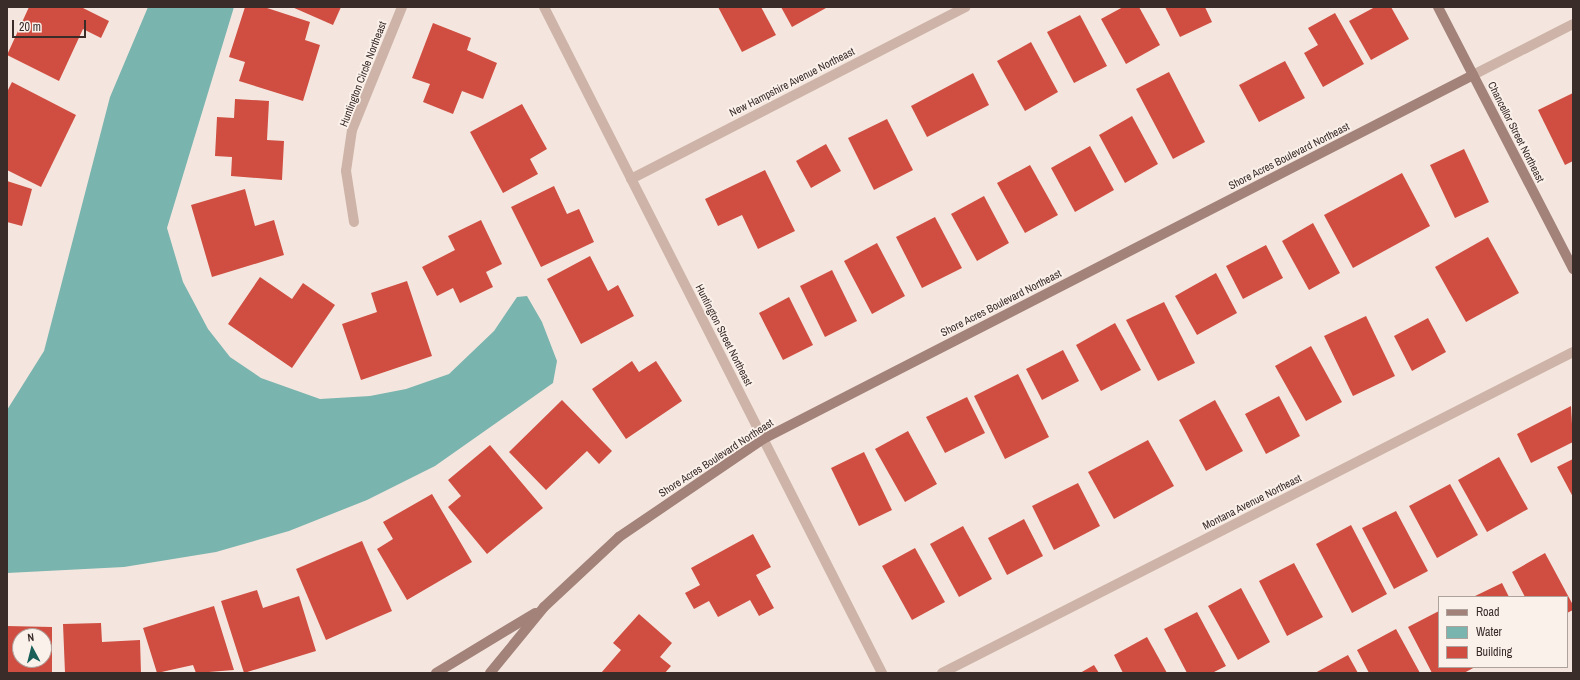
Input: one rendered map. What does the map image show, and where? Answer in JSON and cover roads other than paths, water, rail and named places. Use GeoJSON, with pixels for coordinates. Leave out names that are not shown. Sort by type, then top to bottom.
{"type":"FeatureCollection","features":[{"type":"Feature","properties":{"kind":"street","name":"Huntington Circle Northeast"},"geometry":{"type":"LineString","coordinates":[[354,222],[346,171],[352,130],[402,7]]}},
{"type":"Feature","properties":{"kind":"street","name":"Huntington Street Northeast"},"geometry":{"type":"LineString","coordinates":[[544,7],[882,673]]}},
{"type":"Feature","properties":{"kind":"street","name":"New Hampshire Avenue Northeast"},"geometry":{"type":"LineString","coordinates":[[631,179],[965,7]]}},
{"type":"Feature","properties":{"kind":"street","name":"Chancellor Street Northeast"},"geometry":{"type":"LineString","coordinates":[[1438,7],[1573,268]]}},
{"type":"Feature","properties":{"kind":"street","name":"Shore Acres Boulevard Northeast"},"geometry":{"type":"LineString","coordinates":[[490,673],[544,607],[619,537],[763,439],[1573,24]]}},
{"type":"Feature","properties":{"kind":"street","name":"Montana Avenue Northeast"},"geometry":{"type":"LineString","coordinates":[[942,673],[1573,352]]}},
{"type":"Feature","properties":{"kind":"street"},"geometry":{"type":"LineString","coordinates":[[436,673],[544,607]]}},
{"type":"Feature","properties":{"kind":"water"},"geometry":{"type":"Polygon","coordinates":[[[148,7],[234,7],[167,228],[183,282],[208,329],[230,357],[261,378],[320,399],[370,396],[406,389],[449,374],[494,331],[517,297],[527,296],[542,322],[557,361],[553,383],[435,466],[367,500],[289,531],[216,552],[124,567],[7,573],[7,410],[44,351],[110,97],[148,7]]]}}]}
